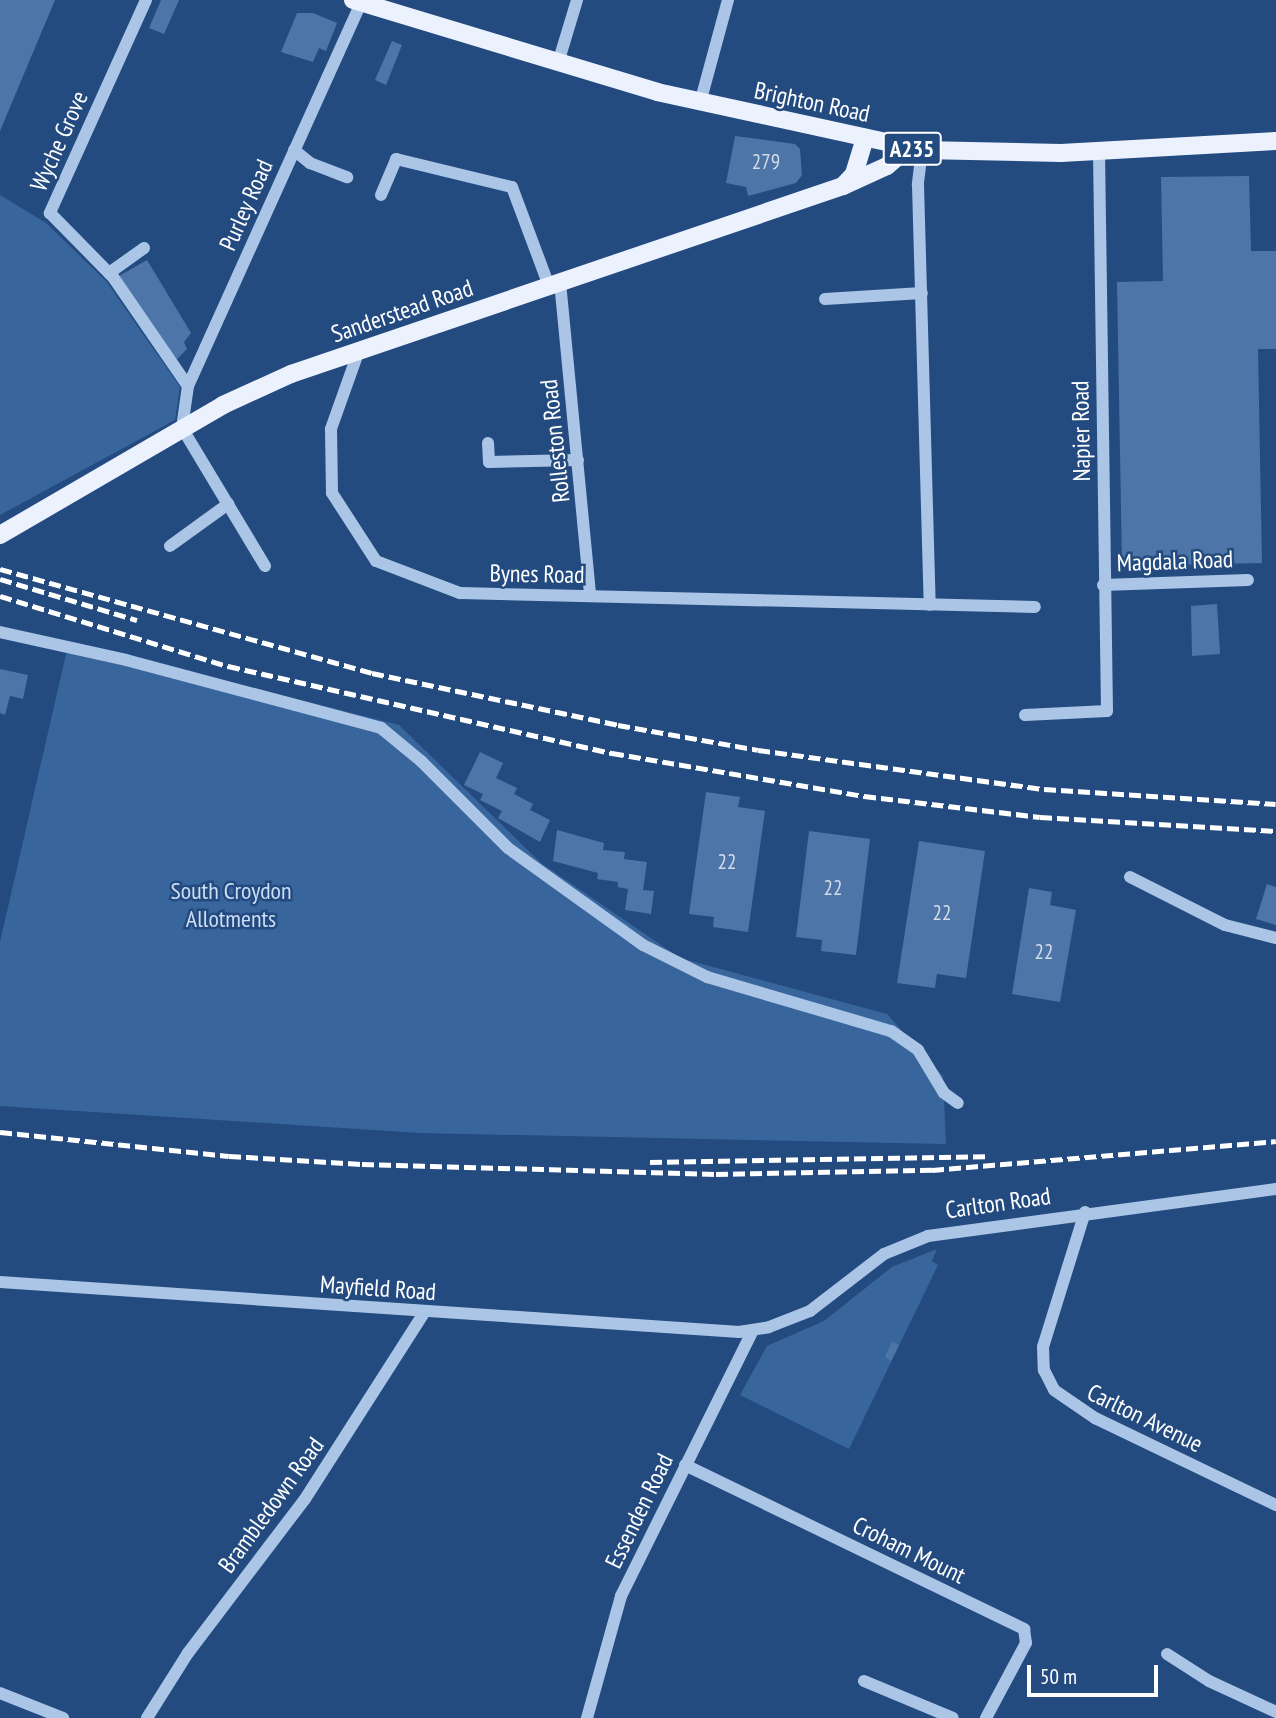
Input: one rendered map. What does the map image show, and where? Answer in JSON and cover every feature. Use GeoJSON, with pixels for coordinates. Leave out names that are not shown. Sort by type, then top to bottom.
{"type":"FeatureCollection","features":[{"type":"Feature","properties":{"kind":"main road","name":"Brighton Road"},"geometry":{"type":"LineString","coordinates":[[357,1],[558,63],[700,103],[915,149],[1099,151],[1276,141]]}},
{"type":"Feature","properties":{"kind":"main road"},"geometry":{"type":"LineString","coordinates":[[843,186],[855,174],[865,138]]}},
{"type":"Feature","properties":{"kind":"main road","name":"Sanderstead Road"},"geometry":{"type":"LineString","coordinates":[[0,535],[182,428],[291,374],[843,186],[887,166],[915,149]]}},
{"type":"Feature","properties":{"kind":"street","name":"Wyche Grove"},"geometry":{"type":"LineString","coordinates":[[146,0],[50,213],[109,273],[188,386]]}},
{"type":"Feature","properties":{"kind":"street"},"geometry":{"type":"LineString","coordinates":[[558,63],[577,0]]}},
{"type":"Feature","properties":{"kind":"street"},"geometry":{"type":"LineString","coordinates":[[700,103],[728,0]]}},
{"type":"Feature","properties":{"kind":"street","name":"Purley Road"},"geometry":{"type":"LineString","coordinates":[[182,428],[188,386],[294,150],[357,1]]}},
{"type":"Feature","properties":{"kind":"street"},"geometry":{"type":"LineString","coordinates":[[915,149],[922,293],[930,605]]}},
{"type":"Feature","properties":{"kind":"street"},"geometry":{"type":"LineString","coordinates":[[294,150],[310,163],[347,177]]}},
{"type":"Feature","properties":{"kind":"street","name":"Napier Road"},"geometry":{"type":"LineString","coordinates":[[1025,715],[1107,711],[1103,585],[1099,151]]}},
{"type":"Feature","properties":{"kind":"street","name":"Rolleston Road"},"geometry":{"type":"LineString","coordinates":[[381,195],[396,159],[512,187],[554,284],[578,460],[590,596]]}},
{"type":"Feature","properties":{"kind":"street"},"geometry":{"type":"LineString","coordinates":[[109,273],[144,248]]}},
{"type":"Feature","properties":{"kind":"street"},"geometry":{"type":"LineString","coordinates":[[825,299],[922,293]]}},
{"type":"Feature","properties":{"kind":"street","name":"Bynes Road"},"geometry":{"type":"LineString","coordinates":[[358,353],[331,429],[332,494],[376,561],[460,593],[1035,607]]}},
{"type":"Feature","properties":{"kind":"street"},"geometry":{"type":"LineString","coordinates":[[182,428],[265,566]]}},
{"type":"Feature","properties":{"kind":"street"},"geometry":{"type":"LineString","coordinates":[[488,443],[489,462],[578,460]]}},
{"type":"Feature","properties":{"kind":"street"},"geometry":{"type":"LineString","coordinates":[[170,546],[228,504]]}},
{"type":"Feature","properties":{"kind":"street","name":"Magdala Road"},"geometry":{"type":"LineString","coordinates":[[1103,585],[1248,579]]}},
{"type":"Feature","properties":{"kind":"street"},"geometry":{"type":"LineString","coordinates":[[0,632],[126,660],[381,728],[421,761],[508,848],[643,945],[707,977],[891,1031],[918,1050],[944,1093],[958,1103]]}},
{"type":"Feature","properties":{"kind":"street"},"geometry":{"type":"LineString","coordinates":[[1130,877],[1225,925],[1276,939]]}},
{"type":"Feature","properties":{"kind":"street","name":"Carlton Road"},"geometry":{"type":"LineString","coordinates":[[753,1331],[810,1311],[884,1254],[914,1240],[962,1228],[1276,1189]]}},
{"type":"Feature","properties":{"kind":"street","name":"Carlton Avenue"},"geometry":{"type":"LineString","coordinates":[[1085,1212],[1043,1347],[1044,1370],[1054,1390],[1094,1418],[1276,1505]]}},
{"type":"Feature","properties":{"kind":"street","name":"Mayfield Road"},"geometry":{"type":"LineString","coordinates":[[0,1282],[707,1332],[753,1331]]}},
{"type":"Feature","properties":{"kind":"street","name":"Brambledown Road"},"geometry":{"type":"LineString","coordinates":[[147,1718],[188,1653],[305,1499],[424,1313]]}},
{"type":"Feature","properties":{"kind":"street","name":"Essenden Road"},"geometry":{"type":"LineString","coordinates":[[587,1718],[621,1595],[753,1331]]}},
{"type":"Feature","properties":{"kind":"street","name":"Croham Mount"},"geometry":{"type":"LineString","coordinates":[[685,1465],[1027,1631],[1026,1643],[986,1718]]}},
{"type":"Feature","properties":{"kind":"street"},"geometry":{"type":"LineString","coordinates":[[1167,1654],[1209,1681],[1276,1712]]}},
{"type":"Feature","properties":{"kind":"street"},"geometry":{"type":"LineString","coordinates":[[864,1681],[953,1718]]}},
{"type":"Feature","properties":{"kind":"street"},"geometry":{"type":"LineString","coordinates":[[0,1693],[62,1718]]}},
{"type":"Feature","properties":{"kind":"green space"},"geometry":{"type":"Polygon","coordinates":[[[0,195],[46,223],[106,281],[180,387],[175,420],[0,515],[0,195]]]}},
{"type":"Feature","properties":{"kind":"green space","name":"South Croydon Allotments"},"geometry":{"type":"Polygon","coordinates":[[[69,641],[399,725],[541,863],[680,958],[887,1014],[943,1076],[946,1144],[420,1133],[0,1106],[0,942],[69,641]]]}},
{"type":"Feature","properties":{"kind":"green space"},"geometry":{"type":"Polygon","coordinates":[[[937,1249],[932,1261],[938,1265],[849,1449],[740,1395],[767,1346],[824,1321],[892,1267],[937,1249]]]}},
{"type":"Feature","properties":{"kind":"building"},"geometry":{"type":"Polygon","coordinates":[[[0,0],[55,0],[0,131],[0,0]]]}},
{"type":"Feature","properties":{"kind":"building"},"geometry":{"type":"Polygon","coordinates":[[[161,0],[179,0],[164,34],[149,28],[161,0]]]}},
{"type":"Feature","properties":{"kind":"building"},"geometry":{"type":"Polygon","coordinates":[[[297,13],[313,13],[337,23],[326,51],[319,48],[313,62],[281,52],[297,13]]]}},
{"type":"Feature","properties":{"kind":"building"},"geometry":{"type":"Polygon","coordinates":[[[392,41],[402,45],[386,85],[375,80],[392,41]]]}},
{"type":"Feature","properties":{"kind":"building"},"geometry":{"type":"Polygon","coordinates":[[[735,136],[795,144],[800,149],[802,175],[796,183],[748,196],[746,187],[726,183],[735,136]]]}},
{"type":"Feature","properties":{"kind":"building"},"geometry":{"type":"Polygon","coordinates":[[[1249,176],[1251,251],[1276,251],[1276,349],[1258,349],[1262,563],[1122,566],[1117,282],[1163,281],[1161,177],[1249,176]]]}},
{"type":"Feature","properties":{"kind":"building"},"geometry":{"type":"Polygon","coordinates":[[[147,260],[191,333],[184,342],[187,349],[175,361],[119,276],[147,260]]]}},
{"type":"Feature","properties":{"kind":"building"},"geometry":{"type":"Polygon","coordinates":[[[1217,604],[1220,654],[1192,656],[1191,606],[1217,604]]]}},
{"type":"Feature","properties":{"kind":"building"},"geometry":{"type":"Polygon","coordinates":[[[0,669],[28,675],[23,699],[10,696],[5,715],[0,713],[0,669]]]}},
{"type":"Feature","properties":{"kind":"building"},"geometry":{"type":"Polygon","coordinates":[[[480,752],[503,763],[496,778],[517,788],[514,794],[533,804],[530,810],[550,820],[540,842],[498,818],[502,811],[480,800],[483,794],[464,785],[480,752]]]}},
{"type":"Feature","properties":{"kind":"building"},"geometry":{"type":"Polygon","coordinates":[[[706,792],[740,797],[738,807],[765,811],[748,932],[713,927],[714,917],[689,914],[706,792]]]}},
{"type":"Feature","properties":{"kind":"building"},"geometry":{"type":"Polygon","coordinates":[[[557,830],[604,843],[603,850],[625,852],[624,859],[647,862],[643,890],[654,891],[651,914],[625,910],[628,889],[618,887],[618,882],[597,879],[598,873],[553,861],[557,830]]]}},
{"type":"Feature","properties":{"kind":"building"},"geometry":{"type":"Polygon","coordinates":[[[809,831],[870,839],[856,955],[821,951],[822,940],[796,937],[809,831]]]}},
{"type":"Feature","properties":{"kind":"building"},"geometry":{"type":"Polygon","coordinates":[[[919,841],[985,851],[966,978],[937,974],[935,988],[897,983],[919,841]]]}},
{"type":"Feature","properties":{"kind":"building"},"geometry":{"type":"Polygon","coordinates":[[[1267,884],[1276,887],[1276,925],[1256,919],[1267,884]]]}},
{"type":"Feature","properties":{"kind":"building"},"geometry":{"type":"Polygon","coordinates":[[[1029,888],[1052,892],[1050,905],[1076,910],[1060,1002],[1012,994],[1029,888]]]}},
{"type":"Feature","properties":{"kind":"building"},"geometry":{"type":"Polygon","coordinates":[[[892,1342],[899,1345],[891,1361],[885,1357],[892,1342]]]}},
{"type":"Feature","properties":{"kind":"railway"},"geometry":{"type":"LineString","coordinates":[[0,569],[372,673],[618,725],[758,750],[1044,789],[1276,804]]}},
{"type":"Feature","properties":{"kind":"railway"},"geometry":{"type":"LineString","coordinates":[[0,579],[137,620]]}},
{"type":"Feature","properties":{"kind":"railway"},"geometry":{"type":"LineString","coordinates":[[0,596],[228,666],[612,753],[864,796],[1040,817],[1276,831]]}},
{"type":"Feature","properties":{"kind":"railway"},"geometry":{"type":"LineString","coordinates":[[0,1132],[229,1156],[362,1164],[716,1174],[932,1170],[1276,1141]]}},
{"type":"Feature","properties":{"kind":"railway"},"geometry":{"type":"LineString","coordinates":[[650,1162],[986,1156]]}}]}
